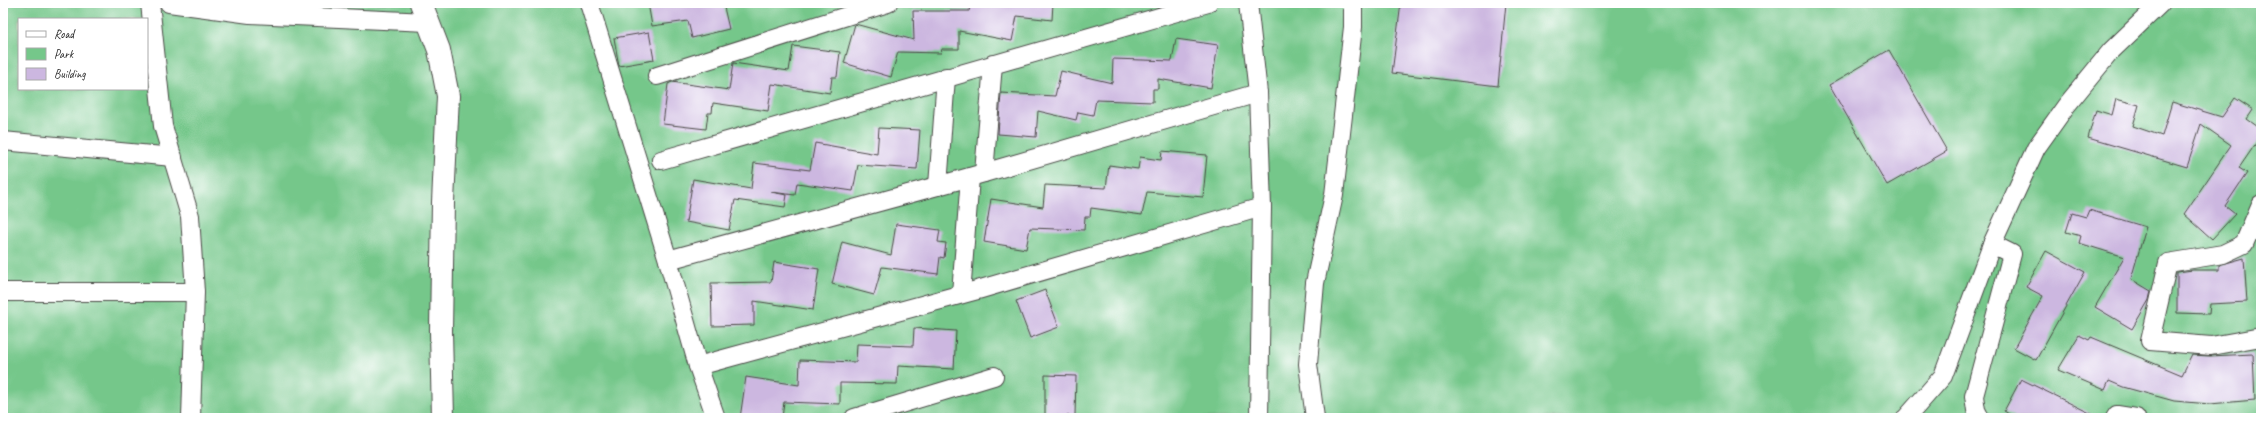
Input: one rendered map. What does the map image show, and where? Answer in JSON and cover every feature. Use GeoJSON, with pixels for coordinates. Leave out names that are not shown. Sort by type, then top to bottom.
{"type":"FeatureCollection","features":[{"type":"Feature","properties":{"kind":"main road"},"geometry":{"type":"LineString","coordinates":[[424,12],[439,50],[448,96],[443,202],[441,331],[443,418]]}},
{"type":"Feature","properties":{"kind":"street"},"geometry":{"type":"LineString","coordinates":[[150,3],[163,126],[190,216],[196,292],[191,418]]}},
{"type":"Feature","properties":{"kind":"street"},"geometry":{"type":"LineString","coordinates":[[169,3],[250,14],[424,12]]}},
{"type":"Feature","properties":{"kind":"street"},"geometry":{"type":"LineString","coordinates":[[589,3],[668,260],[698,366],[716,418]]}},
{"type":"Feature","properties":{"kind":"street"},"geometry":{"type":"LineString","coordinates":[[657,76],[888,3]]}},
{"type":"Feature","properties":{"kind":"street"},"geometry":{"type":"LineString","coordinates":[[661,160],[1208,3]]}},
{"type":"Feature","properties":{"kind":"street"},"geometry":{"type":"LineString","coordinates":[[1248,3],[1258,93],[1262,207],[1259,418]]}},
{"type":"Feature","properties":{"kind":"street"},"geometry":{"type":"LineString","coordinates":[[1315,418],[1308,364],[1315,283],[1334,195],[1353,27],[1353,3]]}},
{"type":"Feature","properties":{"kind":"street"},"geometry":{"type":"LineString","coordinates":[[1906,418],[1943,376],[1992,244],[2036,148],[2066,106],[2111,51],[2161,3]]}},
{"type":"Feature","properties":{"kind":"street"},"geometry":{"type":"LineString","coordinates":[[961,294],[993,64]]}},
{"type":"Feature","properties":{"kind":"street"},"geometry":{"type":"LineString","coordinates":[[938,186],[946,77]]}},
{"type":"Feature","properties":{"kind":"street"},"geometry":{"type":"LineString","coordinates":[[668,260],[977,175],[1258,93]]}},
{"type":"Feature","properties":{"kind":"street"},"geometry":{"type":"LineString","coordinates":[[3,141],[173,157]]}},
{"type":"Feature","properties":{"kind":"street"},"geometry":{"type":"LineString","coordinates":[[2261,204],[2244,244],[2223,254],[2168,263],[2150,341],[2211,346],[2261,337]]}},
{"type":"Feature","properties":{"kind":"street"},"geometry":{"type":"LineString","coordinates":[[698,366],[961,294],[1262,207]]}},
{"type":"Feature","properties":{"kind":"street"},"geometry":{"type":"LineString","coordinates":[[1980,418],[1976,410],[1974,396],[2012,254],[1992,244]]}},
{"type":"Feature","properties":{"kind":"street"},"geometry":{"type":"LineString","coordinates":[[3,292],[196,292]]}},
{"type":"Feature","properties":{"kind":"street"},"geometry":{"type":"LineString","coordinates":[[854,418],[994,376]]}},
{"type":"Feature","properties":{"kind":"street"},"geometry":{"type":"LineString","coordinates":[[2115,418],[2116,415],[2136,418]]}},
{"type":"Feature","properties":{"kind":"green space"},"geometry":{"type":"Polygon","coordinates":[[[3,3],[2261,3],[2261,418],[3,418],[3,3]]]}},
{"type":"Feature","properties":{"kind":"building"},"geometry":{"type":"Polygon","coordinates":[[[648,3],[723,3],[729,29],[692,38],[688,21],[652,26],[648,3]]]}},
{"type":"Feature","properties":{"kind":"building"},"geometry":{"type":"Polygon","coordinates":[[[971,3],[1053,3],[1052,20],[1017,16],[1012,41],[959,31],[959,49],[942,49],[941,53],[898,52],[891,77],[844,63],[855,24],[914,40],[913,11],[969,11],[971,3]]]}},
{"type":"Feature","properties":{"kind":"building"},"geometry":{"type":"Polygon","coordinates":[[[1401,3],[1506,3],[1498,86],[1392,73],[1401,3]]]}},
{"type":"Feature","properties":{"kind":"building"},"geometry":{"type":"Polygon","coordinates":[[[649,32],[654,60],[619,66],[614,38],[649,32]]]}},
{"type":"Feature","properties":{"kind":"building"},"geometry":{"type":"Polygon","coordinates":[[[1176,39],[1218,45],[1211,88],[1158,79],[1158,89],[1153,89],[1153,102],[1096,100],[1093,115],[1078,112],[1076,120],[1038,111],[1036,137],[998,134],[1001,93],[1055,96],[1061,71],[1112,83],[1113,59],[1172,61],[1176,39]]]}},
{"type":"Feature","properties":{"kind":"building"},"geometry":{"type":"Polygon","coordinates":[[[793,46],[840,52],[837,77],[832,77],[830,93],[772,84],[768,111],[713,103],[712,113],[708,113],[706,129],[663,124],[668,84],[672,82],[729,90],[733,63],[789,71],[793,46]]]}},
{"type":"Feature","properties":{"kind":"building"},"geometry":{"type":"Polygon","coordinates":[[[1889,50],[1947,151],[1887,185],[1829,85],[1889,50]]]}},
{"type":"Feature","properties":{"kind":"building"},"geometry":{"type":"Polygon","coordinates":[[[2235,98],[2253,110],[2247,119],[2261,129],[2261,136],[2239,168],[2247,173],[2225,206],[2235,214],[2212,239],[2184,214],[2231,145],[2201,124],[2187,167],[2088,138],[2096,110],[2112,115],[2116,99],[2139,105],[2133,126],[2162,136],[2172,102],[2222,117],[2235,98]]]}},
{"type":"Feature","properties":{"kind":"building"},"geometry":{"type":"Polygon","coordinates":[[[879,128],[920,130],[917,169],[858,165],[853,191],[797,183],[795,195],[771,192],[787,195],[785,207],[735,200],[729,230],[686,222],[693,179],[751,189],[754,163],[810,170],[815,143],[877,154],[879,128]]]}},
{"type":"Feature","properties":{"kind":"building"},"geometry":{"type":"Polygon","coordinates":[[[1162,151],[1207,155],[1203,197],[1147,192],[1142,215],[1091,208],[1090,217],[1085,217],[1084,230],[1030,228],[1026,249],[984,242],[991,199],[1043,207],[1045,185],[1106,188],[1109,165],[1138,169],[1140,157],[1161,160],[1162,151]]]}},
{"type":"Feature","properties":{"kind":"building"},"geometry":{"type":"Polygon","coordinates":[[[2089,210],[2146,227],[2131,279],[2151,291],[2149,300],[2132,329],[2095,307],[2124,257],[2079,243],[2081,236],[2066,232],[2072,213],[2086,217],[2089,210]]]}},
{"type":"Feature","properties":{"kind":"building"},"geometry":{"type":"Polygon","coordinates":[[[896,224],[940,230],[938,242],[946,243],[944,258],[940,257],[938,274],[882,267],[874,295],[832,284],[842,242],[891,255],[896,224]]]}},
{"type":"Feature","properties":{"kind":"building"},"geometry":{"type":"Polygon","coordinates":[[[2046,251],[2085,272],[2036,360],[2014,348],[2043,296],[2026,287],[2046,251]]]}},
{"type":"Feature","properties":{"kind":"building"},"geometry":{"type":"Polygon","coordinates":[[[2244,258],[2247,302],[2210,304],[2209,314],[2177,313],[2177,272],[2193,270],[2219,270],[2219,265],[2244,258]]]}},
{"type":"Feature","properties":{"kind":"building"},"geometry":{"type":"Polygon","coordinates":[[[774,262],[819,269],[813,310],[754,301],[754,325],[712,326],[711,283],[771,282],[774,262]]]}},
{"type":"Feature","properties":{"kind":"building"},"geometry":{"type":"Polygon","coordinates":[[[1045,290],[1059,327],[1030,338],[1016,301],[1045,290]]]}},
{"type":"Feature","properties":{"kind":"building"},"geometry":{"type":"Polygon","coordinates":[[[914,328],[956,331],[954,369],[898,366],[897,384],[840,383],[840,404],[784,402],[782,418],[740,418],[746,377],[799,385],[800,360],[856,362],[857,344],[913,346],[914,328]]]}},
{"type":"Feature","properties":{"kind":"building"},"geometry":{"type":"Polygon","coordinates":[[[2079,335],[2089,340],[2091,337],[2182,375],[2192,355],[2210,356],[2253,354],[2255,400],[2210,404],[2174,401],[2123,387],[2109,381],[2105,390],[2058,370],[2079,335]]]}},
{"type":"Feature","properties":{"kind":"building"},"geometry":{"type":"Polygon","coordinates":[[[1045,375],[1076,376],[1075,416],[1045,415],[1045,375]]]}},
{"type":"Feature","properties":{"kind":"building"},"geometry":{"type":"Polygon","coordinates":[[[2021,379],[2100,418],[2016,418],[2004,411],[2021,379]]]}}]}
